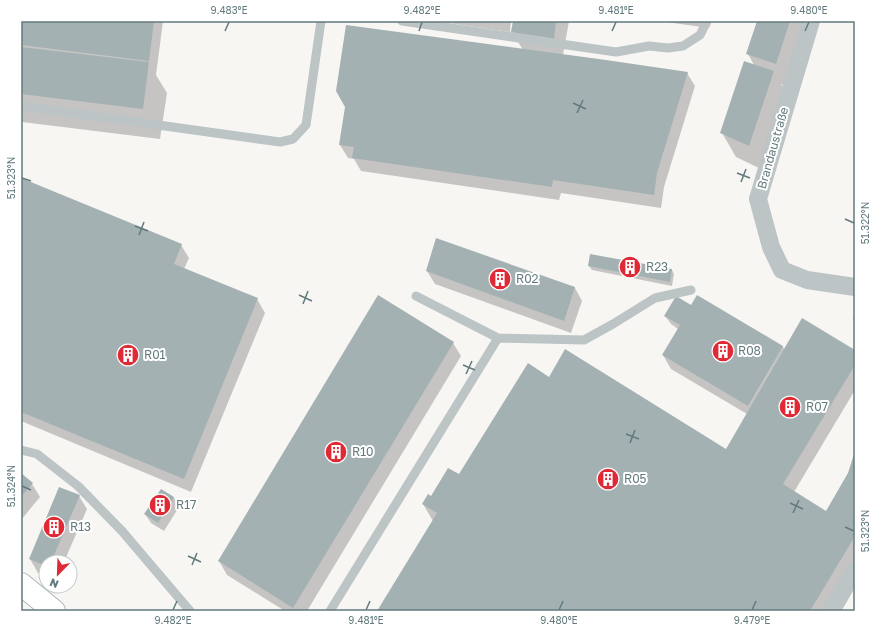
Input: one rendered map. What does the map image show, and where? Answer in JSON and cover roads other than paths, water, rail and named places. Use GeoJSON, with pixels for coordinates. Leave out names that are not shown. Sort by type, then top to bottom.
{"type":"FeatureCollection","features":[{"type":"Feature","properties":{"kind":"main road"},"geometry":{"type":"LineString","coordinates":[[21,584],[54,611]]}},
{"type":"Feature","properties":{"kind":"street","name":"Brandaustraße"},"geometry":{"type":"LineString","coordinates":[[811,21],[758,199],[771,247],[782,270],[807,280],[855,287]]}},
{"type":"Feature","properties":{"kind":"street"},"geometry":{"type":"LineString","coordinates":[[831,611],[855,570]]}},
{"type":"Feature","properties":{"kind":"lane"},"geometry":{"type":"LineString","coordinates":[[21,106],[280,142],[293,139],[306,125],[321,21]]}},
{"type":"Feature","properties":{"kind":"lane"},"geometry":{"type":"LineString","coordinates":[[402,21],[616,52],[649,46],[668,48],[683,46],[700,35],[707,21]]}},
{"type":"Feature","properties":{"kind":"lane"},"geometry":{"type":"LineString","coordinates":[[416,296],[498,338],[584,340],[655,298],[691,290]]}},
{"type":"Feature","properties":{"kind":"lane"},"geometry":{"type":"LineString","coordinates":[[330,611],[498,338]]}},
{"type":"Feature","properties":{"kind":"lane"},"geometry":{"type":"LineString","coordinates":[[21,450],[37,454],[78,486],[99,506],[190,611]]}},
{"type":"Feature","properties":{"kind":"place","name":"R23"},"geometry":{"type":"Point","coordinates":[630,267]}},
{"type":"Feature","properties":{"kind":"place","name":"R02"},"geometry":{"type":"Point","coordinates":[500,279]}},
{"type":"Feature","properties":{"kind":"place","name":"R08"},"geometry":{"type":"Point","coordinates":[723,351]}},
{"type":"Feature","properties":{"kind":"place","name":"R01"},"geometry":{"type":"Point","coordinates":[128,355]}},
{"type":"Feature","properties":{"kind":"place","name":"R07"},"geometry":{"type":"Point","coordinates":[790,407]}},
{"type":"Feature","properties":{"kind":"place","name":"R10"},"geometry":{"type":"Point","coordinates":[336,452]}},
{"type":"Feature","properties":{"kind":"place","name":"R05"},"geometry":{"type":"Point","coordinates":[608,479]}},
{"type":"Feature","properties":{"kind":"place","name":"R17"},"geometry":{"type":"Point","coordinates":[160,505]}},
{"type":"Feature","properties":{"kind":"place","name":"R13"},"geometry":{"type":"Point","coordinates":[54,527]}}]}
